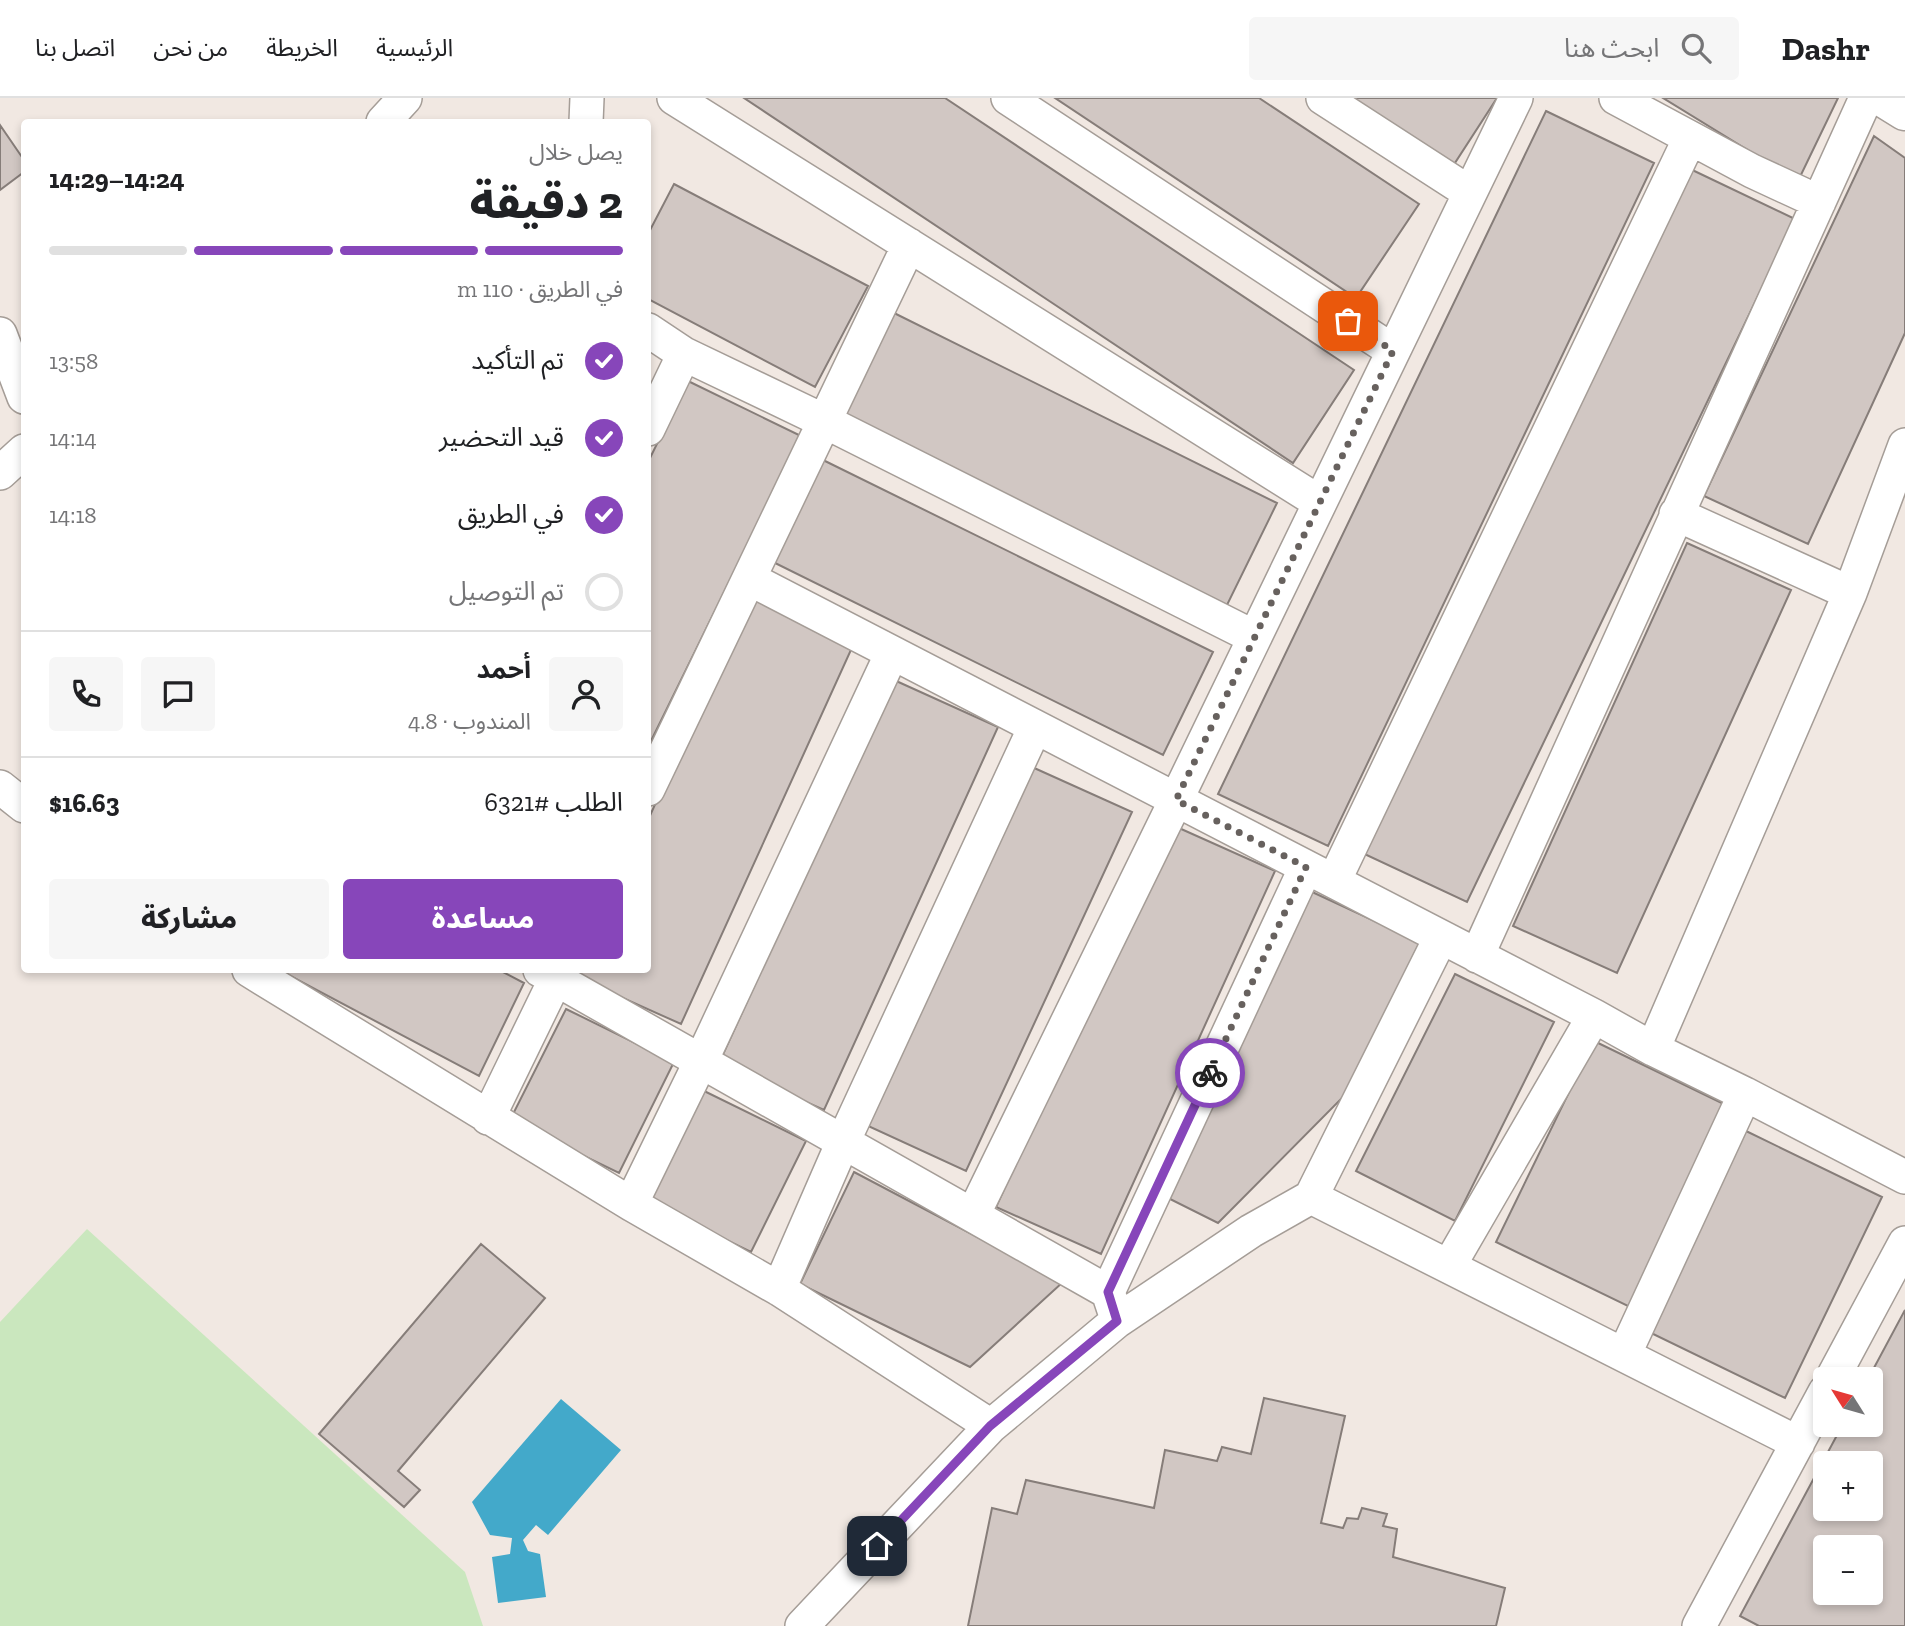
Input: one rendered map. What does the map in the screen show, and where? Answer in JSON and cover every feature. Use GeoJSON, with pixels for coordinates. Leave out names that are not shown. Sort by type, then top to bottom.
{"type":"FeatureCollection","features":[{"type":"Feature","properties":{"kind":"street"},"geometry":{"type":"LineString","coordinates":[[386,119],[405,98]]}},
{"type":"Feature","properties":{"kind":"street"},"geometry":{"type":"LineString","coordinates":[[586,119],[587,98]]}},
{"type":"Feature","properties":{"kind":"street"},"geometry":{"type":"LineString","coordinates":[[674,98],[1319,502]]}},
{"type":"Feature","properties":{"kind":"street"},"geometry":{"type":"LineString","coordinates":[[1008,98],[1393,351]]}},
{"type":"Feature","properties":{"kind":"street"},"geometry":{"type":"LineString","coordinates":[[1323,98],[1471,192]]}},
{"type":"Feature","properties":{"kind":"street"},"geometry":{"type":"LineString","coordinates":[[973,1215],[1516,98]]}},
{"type":"Feature","properties":{"kind":"street"},"geometry":{"type":"LineString","coordinates":[[1616,98],[1752,171],[1819,202]]}},
{"type":"Feature","properties":{"kind":"street"},"geometry":{"type":"LineString","coordinates":[[1477,956],[1866,98]]}},
{"type":"Feature","properties":{"kind":"street"},"geometry":{"type":"LineString","coordinates":[[1884,98],[1905,111]]}},
{"type":"Feature","properties":{"kind":"street"},"geometry":{"type":"LineString","coordinates":[[1113,1306],[1320,874],[1690,138]]}},
{"type":"Feature","properties":{"kind":"street"},"geometry":{"type":"LineString","coordinates":[[651,783],[909,245]]}},
{"type":"Feature","properties":{"kind":"street"},"geometry":{"type":"LineString","coordinates":[[651,332],[684,354],[824,421],[1254,637]]}},
{"type":"Feature","properties":{"kind":"street"},"geometry":{"type":"LineString","coordinates":[[0,334],[21,389]]}},
{"type":"Feature","properties":{"kind":"street"},"geometry":{"type":"LineString","coordinates":[[651,423],[684,354]]}},
{"type":"Feature","properties":{"kind":"street"},"geometry":{"type":"LineString","coordinates":[[1653,1049],[1850,593],[1905,444]]}},
{"type":"Feature","properties":{"kind":"street"},"geometry":{"type":"LineString","coordinates":[[0,473],[21,454]]}},
{"type":"Feature","properties":{"kind":"street"},"geometry":{"type":"LineString","coordinates":[[1676,514],[1850,593]]}},
{"type":"Feature","properties":{"kind":"street"},"geometry":{"type":"LineString","coordinates":[[750,579],[1653,1049],[1905,1177]]}},
{"type":"Feature","properties":{"kind":"street"},"geometry":{"type":"LineString","coordinates":[[631,1204],[701,1061],[891,653]]}},
{"type":"Feature","properties":{"kind":"street"},"geometry":{"type":"LineString","coordinates":[[779,1289],[1035,727]]}},
{"type":"Feature","properties":{"kind":"street"},"geometry":{"type":"LineString","coordinates":[[0,787],[21,804]]}},
{"type":"Feature","properties":{"kind":"street"},"geometry":{"type":"LineString","coordinates":[[802,1626],[990,1426],[1113,1306],[1311,1197],[1441,937]]}},
{"type":"Feature","properties":{"kind":"street"},"geometry":{"type":"LineString","coordinates":[[254,973],[488,1118],[779,1289],[990,1426]]}},
{"type":"Feature","properties":{"kind":"street"},"geometry":{"type":"LineString","coordinates":[[488,1118],[552,973]]}},
{"type":"Feature","properties":{"kind":"street"},"geometry":{"type":"LineString","coordinates":[[554,973],[701,1061],[973,1215],[1113,1306]]}},
{"type":"Feature","properties":{"kind":"street"},"geometry":{"type":"LineString","coordinates":[[1449,1266],[1594,1016]]}},
{"type":"Feature","properties":{"kind":"street"},"geometry":{"type":"LineString","coordinates":[[1624,1355],[1745,1094]]}},
{"type":"Feature","properties":{"kind":"street"},"geometry":{"type":"LineString","coordinates":[[1311,1197],[1798,1443]]}},
{"type":"Feature","properties":{"kind":"street"},"geometry":{"type":"LineString","coordinates":[[1838,1367],[1905,1243]]}},
{"type":"Feature","properties":{"kind":"street"},"geometry":{"type":"LineString","coordinates":[[1703,1625],[1813,1415]]}},
{"type":"Feature","properties":{"kind":"green space"},"geometry":{"type":"Polygon","coordinates":[[[87,1229],[465,1572],[483,1626],[0,1626],[0,1322],[87,1229]]]}},
{"type":"Feature","properties":{"kind":"water"},"geometry":{"type":"Polygon","coordinates":[[[561,1399],[621,1450],[548,1535],[536,1525],[523,1540],[528,1551],[540,1554],[546,1597],[498,1603],[492,1557],[510,1554],[512,1538],[490,1535],[472,1502],[561,1399]]]}},
{"type":"Feature","properties":{"kind":"building"},"geometry":{"type":"Polygon","coordinates":[[[744,98],[945,98],[1354,370],[1293,463],[744,98]]]}},
{"type":"Feature","properties":{"kind":"building"},"geometry":{"type":"Polygon","coordinates":[[[1055,98],[1259,98],[1419,204],[1356,298],[1055,98]]]}},
{"type":"Feature","properties":{"kind":"building"},"geometry":{"type":"Polygon","coordinates":[[[1342,98],[1497,98],[1451,169],[1342,98]]]}},
{"type":"Feature","properties":{"kind":"building"},"geometry":{"type":"Polygon","coordinates":[[[1663,98],[1838,98],[1798,181],[1663,98]]]}},
{"type":"Feature","properties":{"kind":"building"},"geometry":{"type":"Polygon","coordinates":[[[1546,111],[1654,163],[1328,846],[1218,794],[1546,111]]]}},
{"type":"Feature","properties":{"kind":"building"},"geometry":{"type":"Polygon","coordinates":[[[0,125],[21,156],[21,174],[0,190],[0,125]]]}},
{"type":"Feature","properties":{"kind":"building"},"geometry":{"type":"Polygon","coordinates":[[[1874,136],[1905,158],[1905,333],[1808,544],[1704,496],[1874,136]]]}},
{"type":"Feature","properties":{"kind":"building"},"geometry":{"type":"Polygon","coordinates":[[[1686,167],[1795,219],[1467,902],[1358,851],[1686,167]]]}},
{"type":"Feature","properties":{"kind":"building"},"geometry":{"type":"Polygon","coordinates":[[[674,184],[868,286],[815,387],[651,301],[651,228],[674,184]]]}},
{"type":"Feature","properties":{"kind":"building"},"geometry":{"type":"Polygon","coordinates":[[[888,310],[1277,503],[1227,605],[837,413],[888,310]]]}},
{"type":"Feature","properties":{"kind":"building"},"geometry":{"type":"Polygon","coordinates":[[[688,381],[801,436],[651,741],[651,456],[688,381]]]}},
{"type":"Feature","properties":{"kind":"building"},"geometry":{"type":"Polygon","coordinates":[[[823,460],[1213,652],[1163,755],[773,562],[823,460]]]}},
{"type":"Feature","properties":{"kind":"building"},"geometry":{"type":"Polygon","coordinates":[[[1687,543],[1791,590],[1617,973],[1513,926],[1687,543]]]}},
{"type":"Feature","properties":{"kind":"building"},"geometry":{"type":"Polygon","coordinates":[[[750,594],[855,641],[681,1024],[576,977],[578,973],[651,973],[651,813],[750,594]]]}},
{"type":"Feature","properties":{"kind":"building"},"geometry":{"type":"Polygon","coordinates":[[[894,680],[998,727],[824,1110],[719,1063],[894,680]]]}},
{"type":"Feature","properties":{"kind":"building"},"geometry":{"type":"Polygon","coordinates":[[[1032,767],[1132,812],[966,1171],[866,1125],[1032,767]]]}},
{"type":"Feature","properties":{"kind":"building"},"geometry":{"type":"Polygon","coordinates":[[[1170,824],[1275,871],[1101,1254],[996,1207],[1170,824]]]}},
{"type":"Feature","properties":{"kind":"building"},"geometry":{"type":"Polygon","coordinates":[[[1310,891],[1420,942],[1346,1094],[1218,1223],[1168,1198],[1310,891]]]}},
{"type":"Feature","properties":{"kind":"building"},"geometry":{"type":"Polygon","coordinates":[[[285,973],[505,973],[524,983],[479,1076],[285,973]]]}},
{"type":"Feature","properties":{"kind":"building"},"geometry":{"type":"Polygon","coordinates":[[[1455,974],[1554,1022],[1455,1221],[1356,1171],[1455,974]]]}},
{"type":"Feature","properties":{"kind":"building"},"geometry":{"type":"Polygon","coordinates":[[[566,1009],[674,1062],[619,1173],[510,1120],[566,1009]]]}},
{"type":"Feature","properties":{"kind":"building"},"geometry":{"type":"Polygon","coordinates":[[[1594,1041],[1730,1107],[1632,1308],[1496,1242],[1594,1041]]]}},
{"type":"Feature","properties":{"kind":"building"},"geometry":{"type":"Polygon","coordinates":[[[698,1088],[806,1141],[751,1252],[642,1199],[698,1088]]]}},
{"type":"Feature","properties":{"kind":"building"},"geometry":{"type":"Polygon","coordinates":[[[1746,1131],[1882,1197],[1785,1398],[1649,1332],[1746,1131]]]}},
{"type":"Feature","properties":{"kind":"building"},"geometry":{"type":"Polygon","coordinates":[[[854,1172],[1063,1282],[970,1367],[800,1284],[854,1172]]]}},
{"type":"Feature","properties":{"kind":"building"},"geometry":{"type":"Polygon","coordinates":[[[481,1244],[545,1298],[398,1471],[420,1490],[404,1507],[319,1434],[481,1244]]]}},
{"type":"Feature","properties":{"kind":"building"},"geometry":{"type":"Polygon","coordinates":[[[1905,1310],[1905,1626],[1759,1626],[1740,1616],[1813,1480],[1813,1521],[1883,1521],[1883,1451],[1829,1451],[1836,1437],[1883,1437],[1883,1367],[1874,1367],[1905,1310]]]}},
{"type":"Feature","properties":{"kind":"building"},"geometry":{"type":"Polygon","coordinates":[[[1264,1398],[1345,1416],[1321,1523],[1343,1528],[1347,1518],[1358,1519],[1362,1508],[1387,1514],[1383,1526],[1397,1529],[1393,1557],[1505,1588],[1496,1626],[968,1626],[992,1508],[1017,1514],[1026,1480],[1154,1508],[1165,1450],[1217,1461],[1222,1447],[1251,1454],[1264,1398]]]}},
{"type":"Feature","properties":{"kind":"way so far"},"geometry":{"type":"LineString","coordinates":[[1210,1073],[1306,867],[1176,800],[1393,351],[1348,321]]}},
{"type":"Feature","properties":{"kind":"route"},"geometry":{"type":"LineString","coordinates":[[877,1546],[990,1426],[1117,1321],[1108,1292],[1210,1073]]}}]}
